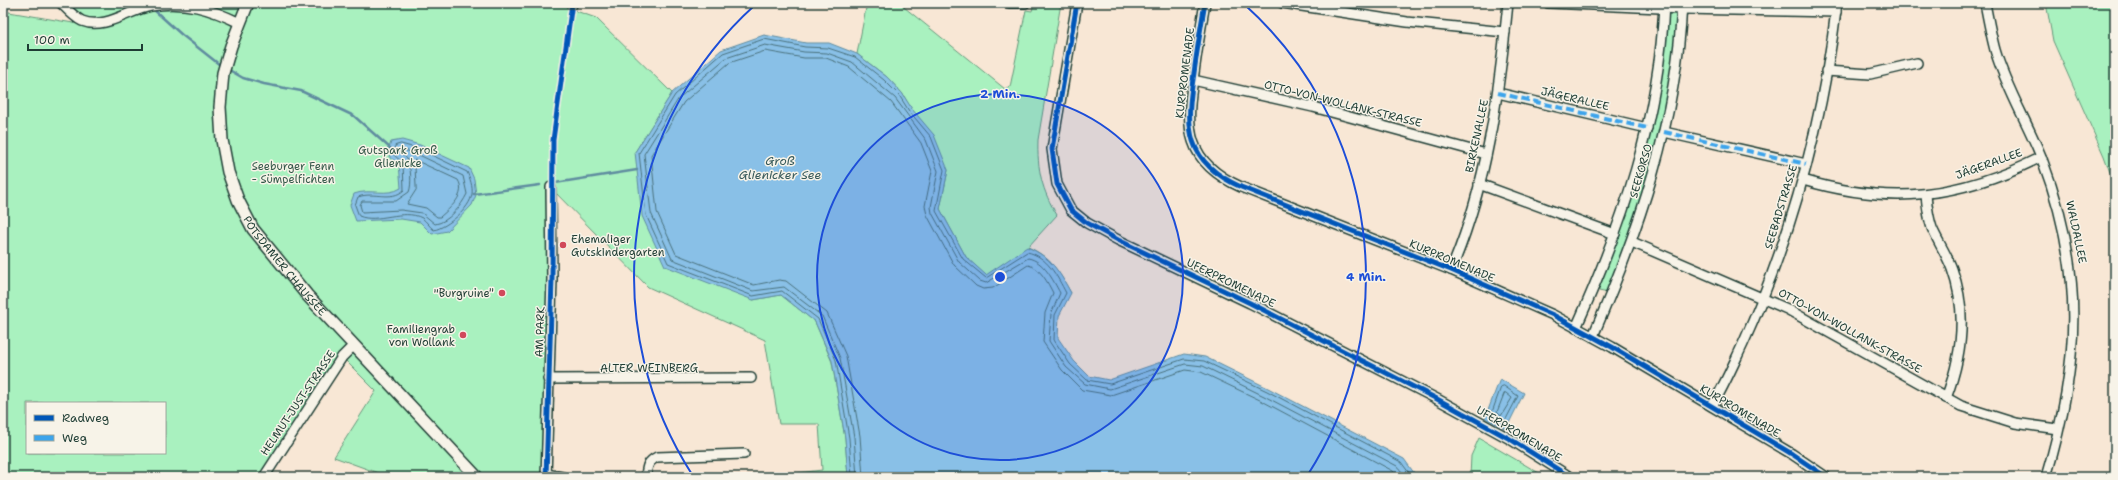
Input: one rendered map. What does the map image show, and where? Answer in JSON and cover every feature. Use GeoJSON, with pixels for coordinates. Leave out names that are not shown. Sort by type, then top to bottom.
{"type":"FeatureCollection","features":[{"type":"Feature","properties":{"kind":"main road","name":"POTSDAMER CHAUSSEE"},"geometry":{"type":"LineString","coordinates":[[248,3],[223,73],[220,108],[222,140],[228,172],[238,200],[253,229],[307,295],[477,477]]}},
{"type":"Feature","properties":{"kind":"street"},"geometry":{"type":"LineString","coordinates":[[61,3],[78,18],[93,23],[107,21],[149,6],[169,4],[213,10],[240,23]]}},
{"type":"Feature","properties":{"kind":"street"},"geometry":{"type":"LineString","coordinates":[[1009,3],[1025,3]]}},
{"type":"Feature","properties":{"kind":"street","name":"UFERPROMENADE"},"geometry":{"type":"LineString","coordinates":[[1077,3],[1052,149],[1056,184],[1071,210],[1087,223],[1118,240],[1250,303],[1437,399],[1510,439],[1570,477]]}},
{"type":"Feature","properties":{"kind":"street","name":"KURPROMENADE"},"geometry":{"type":"LineString","coordinates":[[1205,3],[1188,112],[1191,133],[1198,153],[1218,175],[1241,187],[1452,270],[1593,336],[1712,406],[1826,477]]}},
{"type":"Feature","properties":{"kind":"street"},"geometry":{"type":"LineString","coordinates":[[1282,3],[1407,22],[1505,32]]}},
{"type":"Feature","properties":{"kind":"street","name":"BIRKENALLEE"},"geometry":{"type":"LineString","coordinates":[[1452,270],[1479,184],[1486,154],[1498,93],[1508,3]]}},
{"type":"Feature","properties":{"kind":"street"},"geometry":{"type":"LineString","coordinates":[[1548,3],[1664,6],[1836,7]]}},
{"type":"Feature","properties":{"kind":"street","name":"WALDALLEE"},"geometry":{"type":"LineString","coordinates":[[1985,3],[1996,51],[2041,157],[2063,226],[2073,285],[2071,351],[2058,429],[2046,477]]}},
{"type":"Feature","properties":{"kind":"street","name":"SEEKORSO"},"geometry":{"type":"LineString","coordinates":[[1576,328],[1615,234],[1633,182],[1647,128],[1658,64],[1664,6]]}},
{"type":"Feature","properties":{"kind":"street","name":"SEEKORSO"},"geometry":{"type":"LineString","coordinates":[[1593,336],[1632,242],[1650,187],[1664,132],[1676,71],[1682,6]]}},
{"type":"Feature","properties":{"kind":"street","name":"SEEBADSTRASSE"},"geometry":{"type":"LineString","coordinates":[[1712,406],[1720,394],[1763,297],[1785,239],[1803,180],[1826,71],[1836,7]]}},
{"type":"Feature","properties":{"kind":"street"},"geometry":{"type":"LineString","coordinates":[[1826,71],[1870,74],[1917,63]]}},
{"type":"Feature","properties":{"kind":"street","name":"OTTO-VON-WOLLANK-STRASSE"},"geometry":{"type":"LineString","coordinates":[[1192,80],[1313,108],[1486,154]]}},
{"type":"Feature","properties":{"kind":"street","name":"JÄGERALLEE"},"geometry":{"type":"LineString","coordinates":[[1498,93],[1647,128]]}},
{"type":"Feature","properties":{"kind":"street"},"geometry":{"type":"LineString","coordinates":[[1664,132],[1806,164]]}},
{"type":"Feature","properties":{"kind":"street","name":"JÄGERALLEE"},"geometry":{"type":"LineString","coordinates":[[1803,180],[1828,188],[1867,194],[1926,195],[1975,184],[2018,168],[2041,157]]}},
{"type":"Feature","properties":{"kind":"street"},"geometry":{"type":"LineString","coordinates":[[1479,184],[1615,234]]}},
{"type":"Feature","properties":{"kind":"street","name":"AM PARK"},"geometry":{"type":"LineString","coordinates":[[551,187],[552,279],[546,476],[562,477]]}},
{"type":"Feature","properties":{"kind":"street"},"geometry":{"type":"LineString","coordinates":[[1926,195],[1932,227],[1952,269],[1960,304],[1962,324],[1956,373],[1946,398]]}},
{"type":"Feature","properties":{"kind":"street","name":"OTTO-VON-WOLLANK-STRASSE"},"geometry":{"type":"LineString","coordinates":[[1632,242],[1763,297],[1816,323],[1946,398],[1996,419],[2058,429]]}},
{"type":"Feature","properties":{"kind":"street","name":"HELMUT-JUST-STRASSE"},"geometry":{"type":"LineString","coordinates":[[264,477],[342,357],[354,345]]}},
{"type":"Feature","properties":{"kind":"street","name":"ALTER WEINBERG"},"geometry":{"type":"LineString","coordinates":[[548,379],[751,378]]}},
{"type":"Feature","properties":{"kind":"street"},"geometry":{"type":"LineString","coordinates":[[646,477],[647,465],[650,460],[657,457],[744,454]]}},
{"type":"Feature","properties":{"kind":"green space","name":"Seeburger Fenn - Sümpelfichten"},"geometry":{"type":"Polygon","coordinates":[[[61,3],[567,3],[576,11],[596,18],[672,93],[635,152],[753,300],[781,295],[815,322],[832,362],[845,438],[848,477],[799,477],[798,473],[822,470],[819,424],[779,424],[765,340],[648,287],[551,188],[548,477],[389,477],[334,457],[376,391],[342,357],[267,468],[270,477],[3,477],[3,11],[85,25],[61,3]]]}},
{"type":"Feature","properties":{"kind":"green space"},"geometry":{"type":"Polygon","coordinates":[[[867,3],[899,3],[1005,89],[1010,87],[1026,10],[1032,11],[1034,3],[1061,3],[1038,140],[1038,161],[1044,188],[1057,215],[1028,247],[1049,260],[1071,293],[1005,295],[966,257],[940,209],[948,170],[902,93],[887,77],[857,54],[867,3]]]}},
{"type":"Feature","properties":{"kind":"green space"},"geometry":{"type":"Polygon","coordinates":[[[2046,3],[2115,3],[2115,186],[2104,156],[2053,41],[2046,3]]]}},
{"type":"Feature","properties":{"kind":"green space"},"geometry":{"type":"Polygon","coordinates":[[[1670,11],[1678,14],[1673,67],[1650,176],[1608,293],[1599,291],[1600,284],[1618,238],[1641,166],[1667,14],[1670,11]]]}},
{"type":"Feature","properties":{"kind":"green space"},"geometry":{"type":"Polygon","coordinates":[[[1479,438],[1544,477],[1470,477],[1471,456],[1479,438]]]}},
{"type":"Feature","properties":{"kind":"water","name":"Groß Glienicker See"},"geometry":{"type":"Polygon","coordinates":[[[764,35],[806,43],[829,43],[857,54],[887,77],[902,93],[912,109],[934,135],[948,170],[940,209],[966,257],[986,275],[1027,247],[1048,260],[1058,271],[1071,293],[1059,316],[1058,338],[1074,361],[1089,376],[1109,380],[1184,354],[1205,357],[1404,459],[1417,477],[848,477],[845,438],[832,361],[815,322],[781,295],[753,300],[665,266],[642,216],[635,152],[672,93],[721,50],[764,35]]]}},
{"type":"Feature","properties":{"kind":"water"},"geometry":{"type":"Polygon","coordinates":[[[402,140],[420,145],[469,168],[474,179],[476,195],[472,205],[447,231],[432,234],[420,222],[401,219],[356,221],[350,205],[354,194],[360,192],[390,192],[401,188],[399,163],[390,158],[389,148],[391,142],[402,140]]]}},
{"type":"Feature","properties":{"kind":"water"},"geometry":{"type":"Polygon","coordinates":[[[1500,379],[1524,393],[1506,429],[1485,418],[1500,379]]]}},
{"type":"Feature","properties":{"kind":"waterway"},"geometry":{"type":"LineString","coordinates":[[153,9],[182,35],[220,65]]}},
{"type":"Feature","properties":{"kind":"waterway"},"geometry":{"type":"LineString","coordinates":[[231,71],[243,78],[264,84],[301,91],[354,116],[391,149]]}},
{"type":"Feature","properties":{"kind":"waterway"},"geometry":{"type":"LineString","coordinates":[[555,183],[637,170]]}},
{"type":"Feature","properties":{"kind":"waterway"},"geometry":{"type":"LineString","coordinates":[[474,194],[540,185]]}},
{"type":"Feature","properties":{"kind":"marked path"},"geometry":{"type":"LineString","coordinates":[[1498,93],[1647,128]]}},
{"type":"Feature","properties":{"kind":"marked path"},"geometry":{"type":"LineString","coordinates":[[1664,132],[1806,164]]}},
{"type":"Feature","properties":{"kind":"cycle path"},"geometry":{"type":"LineString","coordinates":[[546,477],[552,279],[553,140],[572,3]]}},
{"type":"Feature","properties":{"kind":"cycle path"},"geometry":{"type":"LineString","coordinates":[[1077,3],[1052,149],[1057,184],[1071,210],[1087,223],[1118,240],[1250,303],[1437,399],[1510,439],[1570,477]]}},
{"type":"Feature","properties":{"kind":"cycle path"},"geometry":{"type":"LineString","coordinates":[[1205,3],[1191,93],[1190,127],[1193,141],[1199,154],[1209,166],[1223,177],[1241,187],[1451,270],[1553,315],[1612,347],[1792,454],[1826,477]]}},
{"type":"Feature","properties":{"kind":"place","name":"Ehemaliger Gutskindergarten"},"geometry":{"type":"Point","coordinates":[563,245]}},
{"type":"Feature","properties":{"kind":"place","name":"\"Burgruine\""},"geometry":{"type":"Point","coordinates":[502,293]}},
{"type":"Feature","properties":{"kind":"place","name":"Familiengrab von Wollank"},"geometry":{"type":"Point","coordinates":[463,335]}},
{"type":"Feature","properties":{"kind":"park label","name":"Gutspark Groß Glienicke"},"geometry":{"type":"Point","coordinates":[398,156]}}]}
